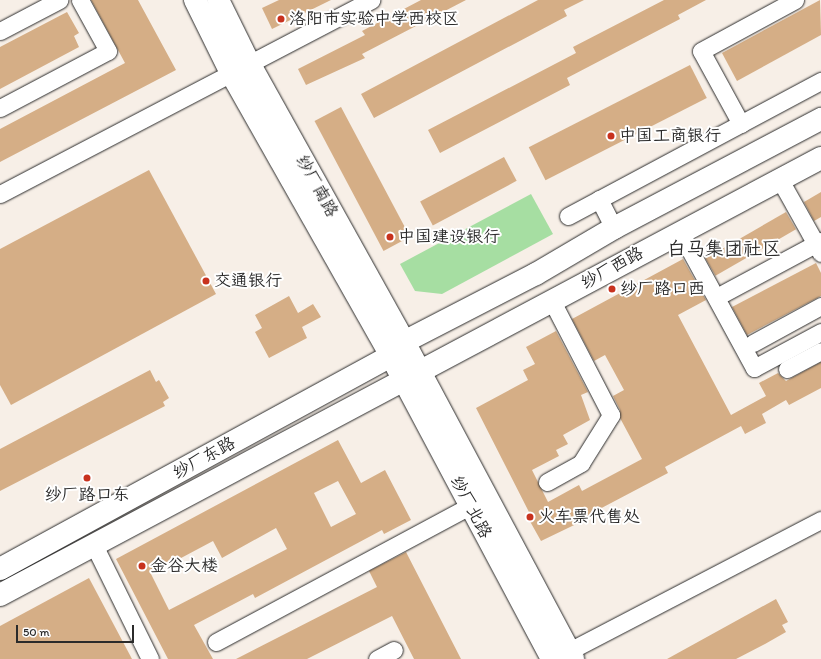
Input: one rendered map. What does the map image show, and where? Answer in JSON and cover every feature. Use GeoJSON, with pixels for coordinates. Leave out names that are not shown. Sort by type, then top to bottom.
{"type":"FeatureCollection","features":[{"type":"Feature","properties":{"kind":"main road","name":"纱厂南路"},"geometry":{"type":"LineString","coordinates":[[195,0],[240,68],[411,375]]}},
{"type":"Feature","properties":{"kind":"main road","name":"纱厂南路"},"geometry":{"type":"LineString","coordinates":[[218,0],[240,68]]}},
{"type":"Feature","properties":{"kind":"main road","name":"纱厂西路"},"geometry":{"type":"LineString","coordinates":[[397,349],[536,274],[614,228],[821,119]]}},
{"type":"Feature","properties":{"kind":"main road","name":"纱厂西路"},"geometry":{"type":"LineString","coordinates":[[411,375],[552,301],[779,178],[821,158]]}},
{"type":"Feature","properties":{"kind":"main road","name":"纱厂东路"},"geometry":{"type":"LineString","coordinates":[[0,569],[397,349]]}},
{"type":"Feature","properties":{"kind":"main road","name":"纱厂东路"},"geometry":{"type":"LineString","coordinates":[[0,595],[93,543],[411,375]]}},
{"type":"Feature","properties":{"kind":"main road","name":"纱厂北路"},"geometry":{"type":"LineString","coordinates":[[411,375],[565,656]]}},
{"type":"Feature","properties":{"kind":"street"},"geometry":{"type":"LineString","coordinates":[[0,31],[59,0]]}},
{"type":"Feature","properties":{"kind":"street"},"geometry":{"type":"LineString","coordinates":[[0,108],[108,51],[80,0]]}},
{"type":"Feature","properties":{"kind":"street"},"geometry":{"type":"LineString","coordinates":[[0,194],[371,0]]}},
{"type":"Feature","properties":{"kind":"street"},"geometry":{"type":"LineString","coordinates":[[741,124],[701,51],[795,0]]}},
{"type":"Feature","properties":{"kind":"street"},"geometry":{"type":"LineString","coordinates":[[568,216],[821,81]]}},
{"type":"Feature","properties":{"kind":"street"},"geometry":{"type":"LineString","coordinates":[[724,293],[819,246],[779,178]]}},
{"type":"Feature","properties":{"kind":"street"},"geometry":{"type":"LineString","coordinates":[[599,199],[614,228]]}},
{"type":"Feature","properties":{"kind":"street"},"geometry":{"type":"LineString","coordinates":[[680,232],[754,368],[821,332]]}},
{"type":"Feature","properties":{"kind":"street"},"geometry":{"type":"LineString","coordinates":[[547,482],[581,463],[611,415],[552,301]]}},
{"type":"Feature","properties":{"kind":"street"},"geometry":{"type":"LineString","coordinates":[[753,343],[821,306]]}},
{"type":"Feature","properties":{"kind":"street"},"geometry":{"type":"LineString","coordinates":[[787,369],[821,351]]}},
{"type":"Feature","properties":{"kind":"street"},"geometry":{"type":"LineString","coordinates":[[216,642],[479,501]]}},
{"type":"Feature","properties":{"kind":"street"},"geometry":{"type":"LineString","coordinates":[[565,656],[821,520]]}},
{"type":"Feature","properties":{"kind":"street"},"geometry":{"type":"LineString","coordinates":[[93,543],[150,659]]}},
{"type":"Feature","properties":{"kind":"street"},"geometry":{"type":"LineString","coordinates":[[377,659],[394,650]]}},
{"type":"Feature","properties":{"kind":"green space"},"geometry":{"type":"Polygon","coordinates":[[[531,194],[553,234],[442,294],[415,291],[400,264],[531,194]]]}},
{"type":"Feature","properties":{"kind":"building"},"geometry":{"type":"Polygon","coordinates":[[[91,0],[138,0],[176,70],[0,162],[0,129],[125,63],[91,0]]]}},
{"type":"Feature","properties":{"kind":"building"},"geometry":{"type":"Polygon","coordinates":[[[279,0],[331,0],[272,29],[262,8],[279,0]]]}},
{"type":"Feature","properties":{"kind":"building"},"geometry":{"type":"Polygon","coordinates":[[[421,0],[466,0],[362,54],[365,58],[306,85],[298,69],[365,35],[362,31],[421,0]]]}},
{"type":"Feature","properties":{"kind":"building"},"geometry":{"type":"Polygon","coordinates":[[[538,0],[584,0],[564,10],[567,16],[374,118],[361,94],[538,0]]]}},
{"type":"Feature","properties":{"kind":"building"},"geometry":{"type":"Polygon","coordinates":[[[664,0],[706,0],[678,15],[680,19],[567,78],[570,85],[440,153],[428,130],[576,53],[573,47],[664,0]]]}},
{"type":"Feature","properties":{"kind":"building"},"geometry":{"type":"Polygon","coordinates":[[[820,0],[821,35],[737,81],[722,53],[820,0]]]}},
{"type":"Feature","properties":{"kind":"building"},"geometry":{"type":"Polygon","coordinates":[[[67,12],[79,33],[74,36],[79,47],[0,89],[0,47],[67,12]]]}},
{"type":"Feature","properties":{"kind":"building"},"geometry":{"type":"Polygon","coordinates":[[[690,65],[707,98],[546,180],[529,147],[690,65]]]}},
{"type":"Feature","properties":{"kind":"building"},"geometry":{"type":"Polygon","coordinates":[[[341,107],[410,237],[384,251],[315,121],[341,107]]]}},
{"type":"Feature","properties":{"kind":"building"},"geometry":{"type":"Polygon","coordinates":[[[504,157],[517,181],[433,225],[420,202],[504,157]]]}},
{"type":"Feature","properties":{"kind":"building"},"geometry":{"type":"Polygon","coordinates":[[[149,170],[216,294],[11,405],[0,385],[0,249],[149,170]]]}},
{"type":"Feature","properties":{"kind":"building"},"geometry":{"type":"Polygon","coordinates":[[[821,192],[821,217],[814,221],[804,202],[821,192]]]}},
{"type":"Feature","properties":{"kind":"building"},"geometry":{"type":"Polygon","coordinates":[[[786,212],[796,229],[715,276],[705,258],[786,212]]]}},
{"type":"Feature","properties":{"kind":"building"},"geometry":{"type":"Polygon","coordinates":[[[683,259],[706,300],[678,315],[731,415],[766,396],[759,383],[778,373],[786,381],[821,362],[821,388],[789,405],[786,400],[762,414],[766,423],[745,434],[741,426],[665,467],[668,473],[594,512],[595,515],[541,541],[527,516],[530,514],[476,408],[528,380],[523,370],[535,364],[526,347],[556,331],[588,392],[581,395],[590,420],[563,435],[568,444],[556,450],[559,456],[532,470],[548,502],[579,485],[582,491],[642,459],[620,418],[620,410],[613,396],[624,390],[605,355],[594,361],[572,319],[683,259]]]}},
{"type":"Feature","properties":{"kind":"building"},"geometry":{"type":"Polygon","coordinates":[[[816,263],[821,273],[821,296],[747,335],[732,307],[816,263]]]}},
{"type":"Feature","properties":{"kind":"building"},"geometry":{"type":"Polygon","coordinates":[[[289,296],[298,313],[313,304],[321,317],[302,327],[307,338],[269,358],[255,332],[262,328],[255,315],[289,296]]]}},
{"type":"Feature","properties":{"kind":"building"},"geometry":{"type":"Polygon","coordinates":[[[150,370],[156,382],[159,380],[169,398],[163,402],[165,406],[0,491],[0,449],[150,370]]]}},
{"type":"Feature","properties":{"kind":"building"},"geometry":{"type":"Polygon","coordinates":[[[338,440],[361,483],[385,470],[411,520],[384,534],[382,530],[255,598],[253,594],[194,625],[213,659],[168,659],[116,559],[338,440]],[[338,481],[314,493],[331,527],[356,514],[338,481]],[[276,528],[222,558],[213,541],[151,574],[169,610],[287,549],[276,528]]]}},
{"type":"Feature","properties":{"kind":"building"},"geometry":{"type":"Polygon","coordinates":[[[406,552],[461,659],[414,659],[392,616],[307,659],[236,659],[377,587],[369,571],[406,552]]]}},
{"type":"Feature","properties":{"kind":"building"},"geometry":{"type":"Polygon","coordinates":[[[89,578],[132,659],[0,659],[0,626],[89,578]]]}},
{"type":"Feature","properties":{"kind":"building"},"geometry":{"type":"Polygon","coordinates":[[[776,599],[788,622],[782,625],[786,632],[765,644],[736,659],[667,659],[776,599]]]}},
{"type":"Feature","properties":{"kind":"place","name":"洛阳市实验中学西校区"},"geometry":{"type":"Point","coordinates":[281,19]}},
{"type":"Feature","properties":{"kind":"place","name":"中国工商银行"},"geometry":{"type":"Point","coordinates":[611,136]}},
{"type":"Feature","properties":{"kind":"place","name":"中国建设银行"},"geometry":{"type":"Point","coordinates":[390,237]}},
{"type":"Feature","properties":{"kind":"place","name":"交通银行"},"geometry":{"type":"Point","coordinates":[206,281]}},
{"type":"Feature","properties":{"kind":"place","name":"纱厂路口西"},"geometry":{"type":"Point","coordinates":[612,289]}},
{"type":"Feature","properties":{"kind":"place","name":"纱厂路口东"},"geometry":{"type":"Point","coordinates":[87,478]}},
{"type":"Feature","properties":{"kind":"place","name":"火车票代售处"},"geometry":{"type":"Point","coordinates":[530,517]}},
{"type":"Feature","properties":{"kind":"place","name":"金谷大楼"},"geometry":{"type":"Point","coordinates":[142,566]}},
{"type":"Feature","properties":{"kind":"district","name":"白马集团社区"},"geometry":{"type":"Point","coordinates":[724,249]}}]}
